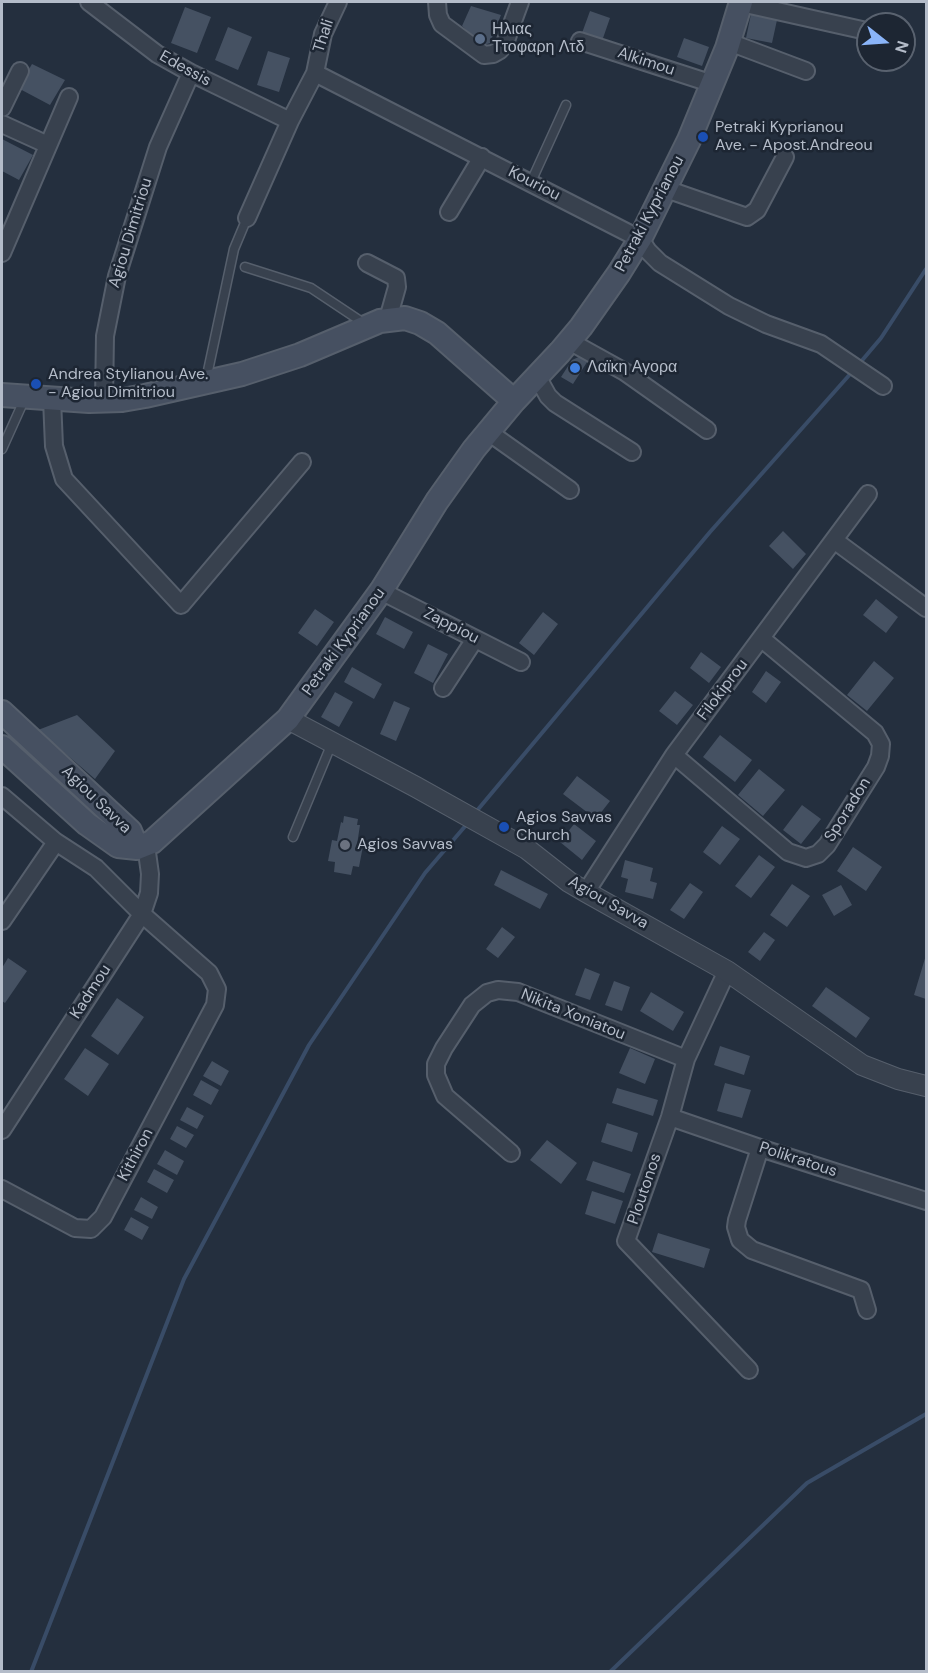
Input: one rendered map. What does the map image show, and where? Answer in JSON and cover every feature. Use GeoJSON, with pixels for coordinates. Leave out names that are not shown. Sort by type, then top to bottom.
{"type":"FeatureCollection","features":[{"type":"Feature","properties":{"kind":"main road","name":"Petraki Kyprianou"},"geometry":{"type":"LineString","coordinates":[[142,846],[152,842],[288,719],[381,591],[437,501],[487,431],[538,378],[602,298],[640,239],[666,189],[689,140],[729,42],[741,2]]}},
{"type":"Feature","properties":{"kind":"main road"},"geometry":{"type":"LineString","coordinates":[[2,395],[25,398],[104,400],[145,396],[205,384],[300,355],[378,322],[413,320],[429,328],[453,346],[514,401]]}},
{"type":"Feature","properties":{"kind":"main road","name":"Agiou Savva"},"geometry":{"type":"LineString","coordinates":[[2,712],[130,831],[142,846]]}},
{"type":"Feature","properties":{"kind":"main road","name":"Agiou Savva"},"geometry":{"type":"LineString","coordinates":[[2,747],[87,825],[118,846],[142,846]]}},
{"type":"Feature","properties":{"kind":"street","name":"Edessis"},"geometry":{"type":"LineString","coordinates":[[89,2],[149,48],[191,73],[290,122]]}},
{"type":"Feature","properties":{"kind":"street"},"geometry":{"type":"LineString","coordinates":[[437,2],[438,15],[442,24],[484,55],[493,54],[505,43],[520,2]]}},
{"type":"Feature","properties":{"kind":"street"},"geometry":{"type":"LineString","coordinates":[[741,2],[856,29]]}},
{"type":"Feature","properties":{"kind":"street","name":"Thali"},"geometry":{"type":"LineString","coordinates":[[315,73],[323,34],[334,3]]}},
{"type":"Feature","properties":{"kind":"street","name":"Alkimou"},"geometry":{"type":"LineString","coordinates":[[580,41],[712,84]]}},
{"type":"Feature","properties":{"kind":"street"},"geometry":{"type":"LineString","coordinates":[[729,42],[806,71]]}},
{"type":"Feature","properties":{"kind":"street"},"geometry":{"type":"LineString","coordinates":[[2,108],[20,71]]}},
{"type":"Feature","properties":{"kind":"street","name":"Agiou Dimitriou"},"geometry":{"type":"LineString","coordinates":[[104,400],[105,336],[117,276],[158,147],[191,73]]}},
{"type":"Feature","properties":{"kind":"street"},"geometry":{"type":"LineString","coordinates":[[247,218],[290,122],[315,73]]}},
{"type":"Feature","properties":{"kind":"street","name":"Kouriou"},"geometry":{"type":"LineString","coordinates":[[315,73],[640,239],[660,263],[729,306],[766,324],[829,348],[883,386]]}},
{"type":"Feature","properties":{"kind":"street"},"geometry":{"type":"LineString","coordinates":[[2,254],[69,97]]}},
{"type":"Feature","properties":{"kind":"street"},"geometry":{"type":"LineString","coordinates":[[2,124],[48,145]]}},
{"type":"Feature","properties":{"kind":"street"},"geometry":{"type":"LineString","coordinates":[[449,212],[482,157]]}},
{"type":"Feature","properties":{"kind":"street"},"geometry":{"type":"LineString","coordinates":[[666,189],[747,217],[757,210],[785,157]]}},
{"type":"Feature","properties":{"kind":"street"},"geometry":{"type":"LineString","coordinates":[[367,263],[396,278],[397,287],[378,322]]}},
{"type":"Feature","properties":{"kind":"street"},"geometry":{"type":"LineString","coordinates":[[569,341],[626,372],[707,430]]}},
{"type":"Feature","properties":{"kind":"street"},"geometry":{"type":"LineString","coordinates":[[538,378],[548,396],[555,402],[632,452]]}},
{"type":"Feature","properties":{"kind":"street"},"geometry":{"type":"LineString","coordinates":[[52,399],[54,446],[64,479],[181,606],[302,462]]}},
{"type":"Feature","properties":{"kind":"street"},"geometry":{"type":"LineString","coordinates":[[487,431],[570,490]]}},
{"type":"Feature","properties":{"kind":"street","name":"Filokiprou"},"geometry":{"type":"LineString","coordinates":[[586,892],[674,755],[868,494]]}},
{"type":"Feature","properties":{"kind":"street"},"geometry":{"type":"LineString","coordinates":[[834,540],[927,608]]}},
{"type":"Feature","properties":{"kind":"street","name":"Zappiou"},"geometry":{"type":"LineString","coordinates":[[381,591],[520,662]]}},
{"type":"Feature","properties":{"kind":"street"},"geometry":{"type":"LineString","coordinates":[[442,688],[475,639]]}},
{"type":"Feature","properties":{"kind":"street","name":"Sporadon"},"geometry":{"type":"LineString","coordinates":[[674,755],[788,852],[806,858],[818,854],[826,845],[876,767],[881,744],[874,733],[762,639]]}},
{"type":"Feature","properties":{"kind":"street","name":"Agiou Savva"},"geometry":{"type":"LineString","coordinates":[[288,719],[527,849],[569,882],[727,971],[862,1065],[898,1079],[927,1086]]}},
{"type":"Feature","properties":{"kind":"street"},"geometry":{"type":"LineString","coordinates":[[2,796],[56,842],[96,868],[142,914]]}},
{"type":"Feature","properties":{"kind":"street"},"geometry":{"type":"LineString","coordinates":[[2,921],[56,842]]}},
{"type":"Feature","properties":{"kind":"street","name":"Kadmou"},"geometry":{"type":"LineString","coordinates":[[2,1130],[142,914],[149,893],[150,874],[142,846]]}},
{"type":"Feature","properties":{"kind":"street","name":"Kithiron"},"geometry":{"type":"LineString","coordinates":[[2,1189],[75,1228],[91,1229],[103,1217],[210,1016],[215,1005],[217,989],[209,973],[142,914]]}},
{"type":"Feature","properties":{"kind":"street","name":"Ploutonos"},"geometry":{"type":"LineString","coordinates":[[727,971],[686,1059],[670,1117],[627,1241],[749,1370]]}},
{"type":"Feature","properties":{"kind":"street","name":"Nikita Xoniatou"},"geometry":{"type":"LineString","coordinates":[[511,1153],[445,1096],[436,1075],[436,1064],[444,1048],[472,1005],[487,993],[505,990],[518,992],[686,1059]]}},
{"type":"Feature","properties":{"kind":"street","name":"Polikratous"},"geometry":{"type":"LineString","coordinates":[[670,1117],[927,1201]]}},
{"type":"Feature","properties":{"kind":"street"},"geometry":{"type":"LineString","coordinates":[[760,1148],[737,1220],[736,1227],[740,1240],[752,1250],[861,1290],[867,1310]]}},
{"type":"Feature","properties":{"kind":"lane"},"geometry":{"type":"LineString","coordinates":[[531,182],[566,105]]}},
{"type":"Feature","properties":{"kind":"lane"},"geometry":{"type":"LineString","coordinates":[[205,384],[234,249],[247,218]]}},
{"type":"Feature","properties":{"kind":"lane"},"geometry":{"type":"LineString","coordinates":[[245,267],[311,288],[378,322]]}},
{"type":"Feature","properties":{"kind":"lane"},"geometry":{"type":"LineString","coordinates":[[2,449],[25,398]]}},
{"type":"Feature","properties":{"kind":"lane"},"geometry":{"type":"LineString","coordinates":[[293,837],[333,742]]}},
{"type":"Feature","properties":{"kind":"building"},"geometry":{"type":"Polygon","coordinates":[[[471,6],[501,15],[490,43],[480,43],[462,26],[471,6]]]}},
{"type":"Feature","properties":{"kind":"building"},"geometry":{"type":"Polygon","coordinates":[[[185,7],[211,17],[197,53],[171,43],[185,7]]]}},
{"type":"Feature","properties":{"kind":"building"},"geometry":{"type":"Polygon","coordinates":[[[590,11],[610,18],[602,41],[582,33],[590,11]]]}},
{"type":"Feature","properties":{"kind":"building"},"geometry":{"type":"Polygon","coordinates":[[[751,14],[777,20],[772,43],[746,38],[751,14]]]}},
{"type":"Feature","properties":{"kind":"building"},"geometry":{"type":"Polygon","coordinates":[[[228,27],[252,37],[238,70],[215,60],[228,27]]]}},
{"type":"Feature","properties":{"kind":"building"},"geometry":{"type":"Polygon","coordinates":[[[684,38],[709,47],[702,66],[677,57],[684,38]]]}},
{"type":"Feature","properties":{"kind":"building"},"geometry":{"type":"Polygon","coordinates":[[[268,51],[290,58],[279,92],[257,85],[268,51]]]}},
{"type":"Feature","properties":{"kind":"building"},"geometry":{"type":"Polygon","coordinates":[[[32,64],[65,80],[50,105],[18,88],[32,64]]]}},
{"type":"Feature","properties":{"kind":"building"},"geometry":{"type":"Polygon","coordinates":[[[2,139],[33,155],[19,180],[2,171],[2,139]]]}},
{"type":"Feature","properties":{"kind":"building","name":"Λαϊκη Αγορα"},"geometry":{"type":"Polygon","coordinates":[[[583,355],[589,359],[573,384],[561,377],[572,360],[583,355]]]}},
{"type":"Feature","properties":{"kind":"building"},"geometry":{"type":"Polygon","coordinates":[[[783,531],[806,554],[793,569],[769,546],[783,531]]]}},
{"type":"Feature","properties":{"kind":"building"},"geometry":{"type":"Polygon","coordinates":[[[876,599],[898,617],[886,633],[863,615],[876,599]]]}},
{"type":"Feature","properties":{"kind":"building"},"geometry":{"type":"Polygon","coordinates":[[[315,609],[334,622],[317,646],[298,633],[315,609]]]}},
{"type":"Feature","properties":{"kind":"building"},"geometry":{"type":"Polygon","coordinates":[[[543,612],[558,624],[534,655],[519,643],[543,612]]]}},
{"type":"Feature","properties":{"kind":"building"},"geometry":{"type":"Polygon","coordinates":[[[385,617],[413,632],[404,649],[376,634],[385,617]]]}},
{"type":"Feature","properties":{"kind":"building"},"geometry":{"type":"Polygon","coordinates":[[[428,644],[448,654],[433,683],[414,673],[428,644]]]}},
{"type":"Feature","properties":{"kind":"building"},"geometry":{"type":"Polygon","coordinates":[[[701,652],[721,667],[709,683],[690,668],[701,652]]]}},
{"type":"Feature","properties":{"kind":"building"},"geometry":{"type":"Polygon","coordinates":[[[874,661],[894,678],[867,711],[847,695],[874,661]]]}},
{"type":"Feature","properties":{"kind":"building"},"geometry":{"type":"Polygon","coordinates":[[[352,667],[382,684],[374,699],[344,682],[352,667]]]}},
{"type":"Feature","properties":{"kind":"building"},"geometry":{"type":"Polygon","coordinates":[[[766,671],[781,682],[766,703],[752,692],[766,671]]]}},
{"type":"Feature","properties":{"kind":"building"},"geometry":{"type":"Polygon","coordinates":[[[675,691],[693,705],[677,725],[659,711],[675,691]]]}},
{"type":"Feature","properties":{"kind":"building"},"geometry":{"type":"Polygon","coordinates":[[[335,692],[353,702],[339,727],[321,717],[335,692]]]}},
{"type":"Feature","properties":{"kind":"building"},"geometry":{"type":"Polygon","coordinates":[[[394,701],[410,708],[396,741],[380,734],[394,701]]]}},
{"type":"Feature","properties":{"kind":"building"},"geometry":{"type":"Polygon","coordinates":[[[77,715],[115,751],[95,779],[38,730],[77,715]]]}},
{"type":"Feature","properties":{"kind":"building"},"geometry":{"type":"Polygon","coordinates":[[[720,735],[752,760],[735,782],[703,757],[720,735]]]}},
{"type":"Feature","properties":{"kind":"building"},"geometry":{"type":"Polygon","coordinates":[[[759,769],[785,790],[763,816],[738,795],[759,769]]]}},
{"type":"Feature","properties":{"kind":"building"},"geometry":{"type":"Polygon","coordinates":[[[577,776],[610,801],[596,819],[563,794],[577,776]]]}},
{"type":"Feature","properties":{"kind":"building"},"geometry":{"type":"Polygon","coordinates":[[[802,805],[821,819],[801,844],[783,830],[802,805]]]}},
{"type":"Feature","properties":{"kind":"building","name":"Agios Savvas"},"geometry":{"type":"Polygon","coordinates":[[[344,816],[358,819],[357,825],[360,825],[357,845],[363,846],[359,867],[353,866],[351,875],[334,872],[335,862],[328,861],[332,840],[337,841],[344,816]]]}},
{"type":"Feature","properties":{"kind":"building"},"geometry":{"type":"Polygon","coordinates":[[[574,824],[596,841],[582,860],[560,842],[574,824]]]}},
{"type":"Feature","properties":{"kind":"building"},"geometry":{"type":"Polygon","coordinates":[[[722,826],[740,839],[720,865],[703,852],[722,826]]]}},
{"type":"Feature","properties":{"kind":"building"},"geometry":{"type":"Polygon","coordinates":[[[853,847],[882,867],[866,891],[837,871],[853,847]]]}},
{"type":"Feature","properties":{"kind":"building"},"geometry":{"type":"Polygon","coordinates":[[[759,855],[775,867],[751,898],[735,886],[759,855]]]}},
{"type":"Feature","properties":{"kind":"building"},"geometry":{"type":"Polygon","coordinates":[[[625,860],[653,868],[650,881],[657,883],[653,899],[625,892],[628,879],[621,877],[625,860]]]}},
{"type":"Feature","properties":{"kind":"building"},"geometry":{"type":"Polygon","coordinates":[[[501,870],[548,894],[540,909],[494,885],[501,870]]]}},
{"type":"Feature","properties":{"kind":"building"},"geometry":{"type":"Polygon","coordinates":[[[690,883],[703,892],[684,919],[670,910],[690,883]]]}},
{"type":"Feature","properties":{"kind":"building"},"geometry":{"type":"Polygon","coordinates":[[[792,884],[810,896],[787,927],[770,915],[792,884]]]}},
{"type":"Feature","properties":{"kind":"building"},"geometry":{"type":"Polygon","coordinates":[[[841,885],[852,905],[834,916],[822,895],[841,885]]]}},
{"type":"Feature","properties":{"kind":"building"},"geometry":{"type":"Polygon","coordinates":[[[502,927],[515,937],[498,958],[486,949],[502,927]]]}},
{"type":"Feature","properties":{"kind":"building"},"geometry":{"type":"Polygon","coordinates":[[[764,932],[775,940],[760,961],[748,952],[764,932]]]}},
{"type":"Feature","properties":{"kind":"building"},"geometry":{"type":"Polygon","coordinates":[[[926,955],[926,999],[914,995],[926,955]]]}},
{"type":"Feature","properties":{"kind":"building"},"geometry":{"type":"Polygon","coordinates":[[[8,958],[27,971],[5,1003],[2,1001],[2,968],[8,958]]]}},
{"type":"Feature","properties":{"kind":"building"},"geometry":{"type":"Polygon","coordinates":[[[585,968],[600,974],[590,1000],[575,995],[585,968]]]}},
{"type":"Feature","properties":{"kind":"building"},"geometry":{"type":"Polygon","coordinates":[[[614,981],[630,987],[622,1011],[605,1005],[614,981]]]}},
{"type":"Feature","properties":{"kind":"building"},"geometry":{"type":"Polygon","coordinates":[[[826,987],[870,1018],[856,1038],[812,1006],[826,987]]]}},
{"type":"Feature","properties":{"kind":"building"},"geometry":{"type":"Polygon","coordinates":[[[651,992],[684,1012],[673,1031],[640,1011],[651,992]]]}},
{"type":"Feature","properties":{"kind":"building"},"geometry":{"type":"Polygon","coordinates":[[[117,998],[144,1017],[118,1055],[91,1036],[117,998]]]}},
{"type":"Feature","properties":{"kind":"building"},"geometry":{"type":"Polygon","coordinates":[[[720,1046],[750,1056],[744,1075],[714,1065],[720,1046]]]}},
{"type":"Feature","properties":{"kind":"building"},"geometry":{"type":"Polygon","coordinates":[[[85,1048],[109,1064],[88,1096],[64,1079],[85,1048]]]}},
{"type":"Feature","properties":{"kind":"building"},"geometry":{"type":"Polygon","coordinates":[[[630,1048],[655,1059],[645,1084],[619,1073],[630,1048]]]}},
{"type":"Feature","properties":{"kind":"building"},"geometry":{"type":"Polygon","coordinates":[[[212,1061],[229,1071],[221,1086],[203,1076],[212,1061]]]}},
{"type":"Feature","properties":{"kind":"building"},"geometry":{"type":"Polygon","coordinates":[[[201,1080],[219,1090],[211,1105],[193,1095],[201,1080]]]}},
{"type":"Feature","properties":{"kind":"building"},"geometry":{"type":"Polygon","coordinates":[[[725,1083],[751,1090],[742,1118],[717,1111],[725,1083]]]}},
{"type":"Feature","properties":{"kind":"building"},"geometry":{"type":"Polygon","coordinates":[[[617,1088],[658,1100],[653,1116],[612,1103],[617,1088]]]}},
{"type":"Feature","properties":{"kind":"building"},"geometry":{"type":"Polygon","coordinates":[[[187,1107],[204,1116],[197,1129],[180,1120],[187,1107]]]}},
{"type":"Feature","properties":{"kind":"building"},"geometry":{"type":"Polygon","coordinates":[[[607,1123],[638,1133],[632,1152],[601,1142],[607,1123]]]}},
{"type":"Feature","properties":{"kind":"building"},"geometry":{"type":"Polygon","coordinates":[[[177,1126],[194,1135],[186,1148],[170,1139],[177,1126]]]}},
{"type":"Feature","properties":{"kind":"building"},"geometry":{"type":"Polygon","coordinates":[[[547,1140],[577,1163],[561,1184],[530,1160],[547,1140]]]}},
{"type":"Feature","properties":{"kind":"building"},"geometry":{"type":"Polygon","coordinates":[[[165,1150],[184,1161],[177,1175],[157,1164],[165,1150]]]}},
{"type":"Feature","properties":{"kind":"building"},"geometry":{"type":"Polygon","coordinates":[[[593,1161],[631,1174],[624,1193],[586,1180],[593,1161]]]}},
{"type":"Feature","properties":{"kind":"building"},"geometry":{"type":"Polygon","coordinates":[[[154,1169],[174,1180],[167,1193],[147,1182],[154,1169]]]}},
{"type":"Feature","properties":{"kind":"building"},"geometry":{"type":"Polygon","coordinates":[[[592,1191],[623,1201],[615,1224],[585,1214],[592,1191]]]}},
{"type":"Feature","properties":{"kind":"building"},"geometry":{"type":"Polygon","coordinates":[[[141,1197],[158,1207],[152,1219],[134,1210],[141,1197]]]}},
{"type":"Feature","properties":{"kind":"building"},"geometry":{"type":"Polygon","coordinates":[[[131,1217],[149,1227],[142,1240],[124,1230],[131,1217]]]}},
{"type":"Feature","properties":{"kind":"building"},"geometry":{"type":"Polygon","coordinates":[[[658,1233],[710,1249],[704,1268],[652,1252],[658,1233]]]}},
{"type":"Feature","properties":{"kind":"waterway"},"geometry":{"type":"LineString","coordinates":[[859,364],[881,338],[926,269]]}},
{"type":"Feature","properties":{"kind":"waterway"},"geometry":{"type":"LineString","coordinates":[[475,813],[710,532],[852,372]]}},
{"type":"Feature","properties":{"kind":"waterway"},"geometry":{"type":"LineString","coordinates":[[31,1672],[184,1279],[309,1045],[425,873],[467,824]]}},
{"type":"Feature","properties":{"kind":"waterway"},"geometry":{"type":"LineString","coordinates":[[610,1672],[807,1483],[926,1414]]}},
{"type":"Feature","properties":{"kind":"place","name":"Ηλιας Ττοφαρη Λτδ"},"geometry":{"type":"Point","coordinates":[480,39]}},
{"type":"Feature","properties":{"kind":"place","name":"Petraki Kyprianou Ave. - Apost.Andreou"},"geometry":{"type":"Point","coordinates":[703,137]}},
{"type":"Feature","properties":{"kind":"place","name":"Λαϊκη Αγορα"},"geometry":{"type":"Point","coordinates":[575,368]}},
{"type":"Feature","properties":{"kind":"place","name":"Andrea Stylianou Ave. - Agiou Dimitriou"},"geometry":{"type":"Point","coordinates":[36,384]}},
{"type":"Feature","properties":{"kind":"place","name":"Agios Savvas Church"},"geometry":{"type":"Point","coordinates":[504,827]}},
{"type":"Feature","properties":{"kind":"place","name":"Agios Savvas"},"geometry":{"type":"Point","coordinates":[345,845]}}]}
